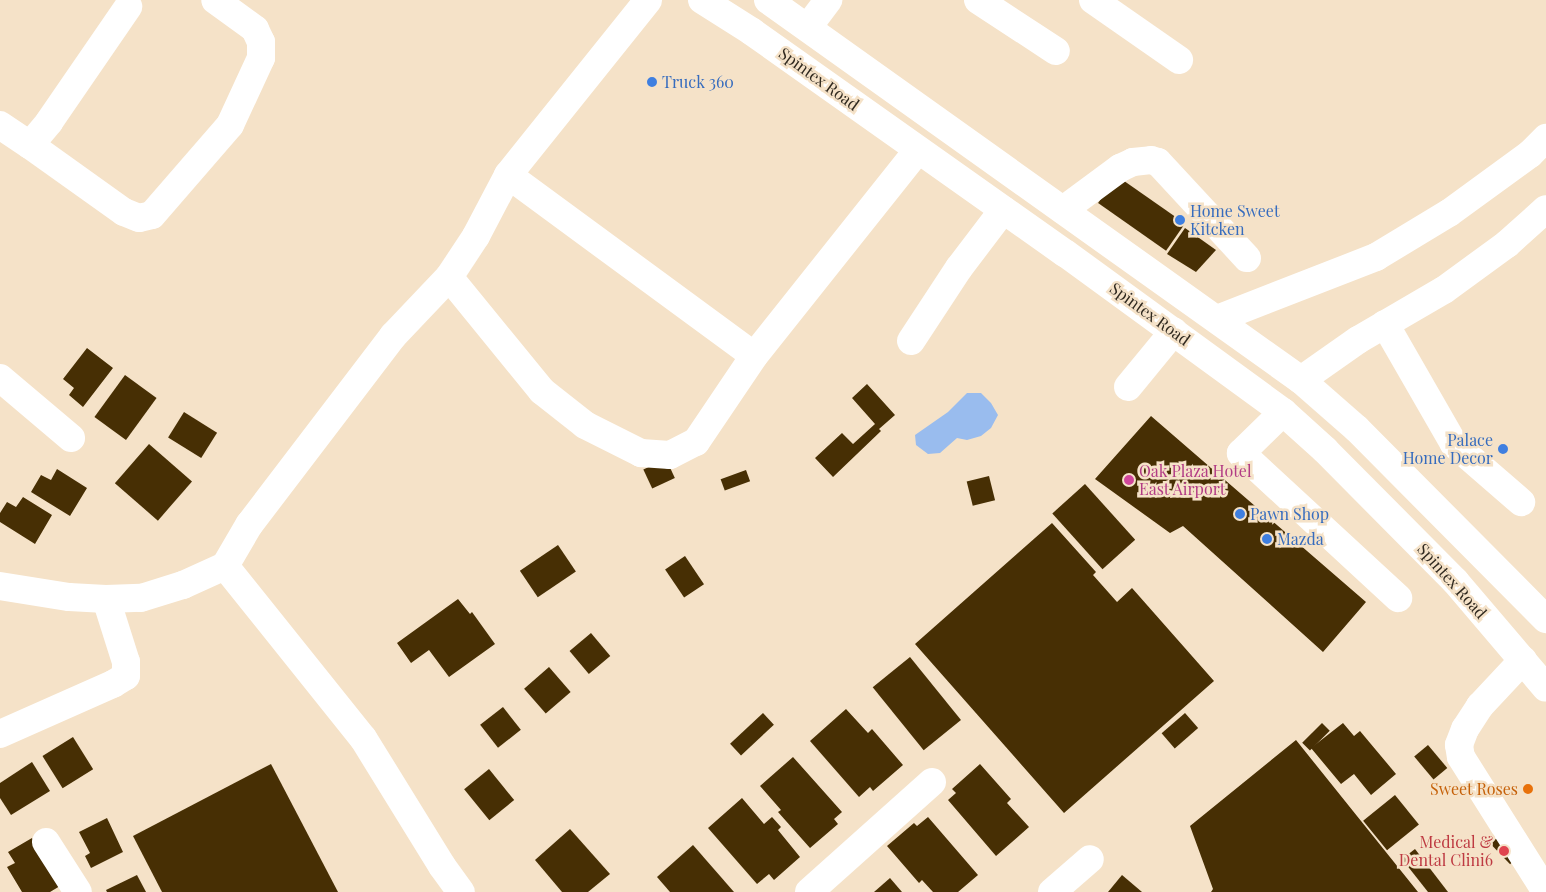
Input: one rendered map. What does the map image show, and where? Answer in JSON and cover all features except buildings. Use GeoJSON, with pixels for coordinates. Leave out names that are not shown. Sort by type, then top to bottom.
{"type":"FeatureCollection","features":[{"type":"Feature","properties":{"kind":"main road"},"geometry":{"type":"LineString","coordinates":[[0,125],[124,212],[139,218],[152,215],[230,125],[261,58],[261,42],[255,29],[215,0]]}},
{"type":"Feature","properties":{"kind":"main road"},"geometry":{"type":"LineString","coordinates":[[0,586],[69,597],[141,598],[183,585],[225,566],[249,525],[393,336],[448,277],[476,236],[508,175],[648,0]]}},
{"type":"Feature","properties":{"kind":"main road","name":"Spintex Road"},"geometry":{"type":"LineString","coordinates":[[702,0],[751,31],[1174,331],[1283,412],[1325,450],[1455,581],[1535,675]]}},
{"type":"Feature","properties":{"kind":"main road","name":"Spintex Road"},"geometry":{"type":"LineString","coordinates":[[768,0],[1301,380],[1358,429],[1546,619]]}},
{"type":"Feature","properties":{"kind":"main road"},"geometry":{"type":"LineString","coordinates":[[808,27],[828,0]]}},
{"type":"Feature","properties":{"kind":"main road"},"geometry":{"type":"LineString","coordinates":[[978,0],[1056,51]]}},
{"type":"Feature","properties":{"kind":"main road"},"geometry":{"type":"LineString","coordinates":[[1093,0],[1179,60]]}},
{"type":"Feature","properties":{"kind":"main road"},"geometry":{"type":"LineString","coordinates":[[30,145],[49,122],[128,7]]}},
{"type":"Feature","properties":{"kind":"main road"},"geometry":{"type":"LineString","coordinates":[[1217,319],[1376,257],[1449,213],[1530,154],[1546,138]]}},
{"type":"Feature","properties":{"kind":"main road"},"geometry":{"type":"LineString","coordinates":[[448,277],[542,391],[585,425],[641,453],[670,455],[696,442],[754,356],[918,150]]}},
{"type":"Feature","properties":{"kind":"main road"},"geometry":{"type":"LineString","coordinates":[[1063,210],[1120,168],[1133,162],[1151,160],[1158,162],[1247,258]]}},
{"type":"Feature","properties":{"kind":"main road"},"geometry":{"type":"LineString","coordinates":[[508,175],[754,356]]}},
{"type":"Feature","properties":{"kind":"main road"},"geometry":{"type":"LineString","coordinates":[[1301,380],[1385,324],[1444,290],[1507,244],[1546,209]]}},
{"type":"Feature","properties":{"kind":"main road"},"geometry":{"type":"LineString","coordinates":[[911,341],[959,268],[1003,210]]}},
{"type":"Feature","properties":{"kind":"main road"},"geometry":{"type":"LineString","coordinates":[[1385,324],[1454,444],[1521,502]]}},
{"type":"Feature","properties":{"kind":"main road"},"geometry":{"type":"LineString","coordinates":[[1128,387],[1174,331]]}},
{"type":"Feature","properties":{"kind":"main road"},"geometry":{"type":"LineString","coordinates":[[0,378],[72,438]]}},
{"type":"Feature","properties":{"kind":"main road"},"geometry":{"type":"LineString","coordinates":[[1283,412],[1242,453],[1398,598]]}},
{"type":"Feature","properties":{"kind":"main road"},"geometry":{"type":"LineString","coordinates":[[225,566],[363,738],[442,866],[461,892]]}},
{"type":"Feature","properties":{"kind":"main road"},"geometry":{"type":"LineString","coordinates":[[0,734],[113,684],[126,676],[126,662],[106,599]]}},
{"type":"Feature","properties":{"kind":"main road"},"geometry":{"type":"LineString","coordinates":[[1546,702],[1535,675],[1480,706],[1465,729],[1459,746],[1461,757],[1546,892]]}},
{"type":"Feature","properties":{"kind":"main road"},"geometry":{"type":"LineString","coordinates":[[809,892],[932,782]]}},
{"type":"Feature","properties":{"kind":"main road"},"geometry":{"type":"LineString","coordinates":[[46,842],[78,892]]}},
{"type":"Feature","properties":{"kind":"main road"},"geometry":{"type":"LineString","coordinates":[[1052,892],[1090,859]]}},
{"type":"Feature","properties":{"kind":"water"},"geometry":{"type":"Polygon","coordinates":[[[967,393],[981,393],[991,403],[998,415],[991,428],[981,436],[967,440],[957,438],[940,453],[928,454],[916,445],[915,435],[948,412],[967,393]]]}},
{"type":"Feature","properties":{"kind":"place","name":"Truck 360"},"geometry":{"type":"Point","coordinates":[652,82]}},
{"type":"Feature","properties":{"kind":"place","name":"Home Sweet Kitcken"},"geometry":{"type":"Point","coordinates":[1180,220]}},
{"type":"Feature","properties":{"kind":"place","name":"Palace Home Decor"},"geometry":{"type":"Point","coordinates":[1503,449]}},
{"type":"Feature","properties":{"kind":"place","name":"Oak Plaza Hotel East Airport"},"geometry":{"type":"Point","coordinates":[1129,480]}},
{"type":"Feature","properties":{"kind":"place","name":"Pawn Shop"},"geometry":{"type":"Point","coordinates":[1240,514]}},
{"type":"Feature","properties":{"kind":"place","name":"Mazda"},"geometry":{"type":"Point","coordinates":[1267,539]}},
{"type":"Feature","properties":{"kind":"place","name":"Sweet Roses"},"geometry":{"type":"Point","coordinates":[1528,789]}},
{"type":"Feature","properties":{"kind":"place","name":"Medical & Dental Clini6"},"geometry":{"type":"Point","coordinates":[1504,851]}}]}
